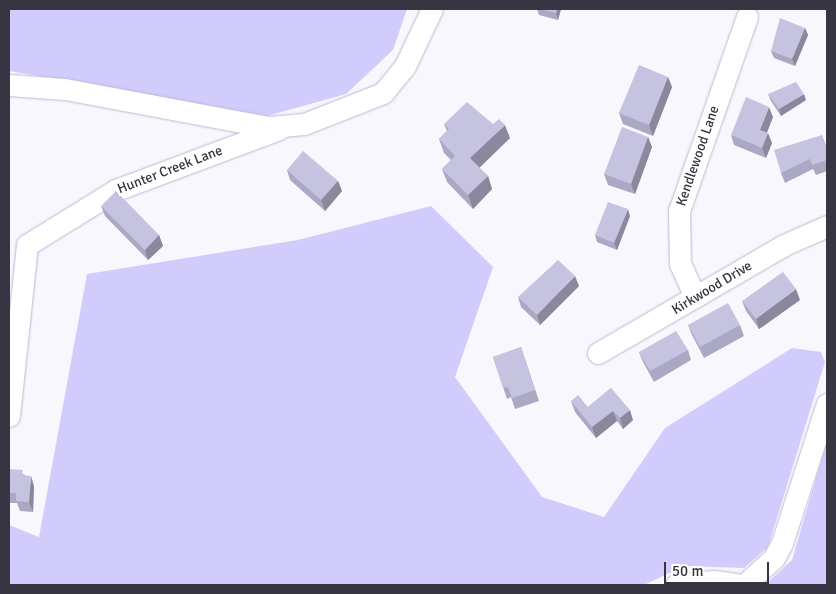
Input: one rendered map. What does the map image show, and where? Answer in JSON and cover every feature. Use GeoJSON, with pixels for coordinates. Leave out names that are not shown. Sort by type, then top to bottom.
{"type":"FeatureCollection","features":[{"type":"Feature","properties":{"kind":"street","name":"Hunter Creek Lane"},"geometry":{"type":"LineString","coordinates":[[9,416],[27,244],[116,190],[286,126],[322,118],[383,92],[405,66],[432,9]]}},
{"type":"Feature","properties":{"kind":"street","name":"Kendlewood Lane"},"geometry":{"type":"LineString","coordinates":[[695,297],[680,264],[679,211],[747,17]]}},
{"type":"Feature","properties":{"kind":"street","name":"Hunter Creek Lane"},"geometry":{"type":"LineString","coordinates":[[9,85],[65,89],[269,127],[286,126]]}},
{"type":"Feature","properties":{"kind":"street","name":"Kirkwood Drive"},"geometry":{"type":"LineString","coordinates":[[598,353],[695,297],[826,230]]}},
{"type":"Feature","properties":{"kind":"street"},"geometry":{"type":"LineString","coordinates":[[676,585],[697,581],[745,585],[774,558],[782,543],[827,404]]}},
{"type":"Feature","properties":{"kind":"shaded area"},"geometry":{"type":"Polygon","coordinates":[[[9,9],[407,9],[393,50],[346,94],[267,116],[9,71],[9,9]]]}},
{"type":"Feature","properties":{"kind":"shaded area"},"geometry":{"type":"Polygon","coordinates":[[[431,206],[493,267],[455,377],[542,497],[604,517],[665,428],[792,348],[821,352],[825,362],[768,547],[744,568],[684,566],[644,585],[9,585],[9,525],[39,537],[87,274],[298,240],[431,206]]]}},
{"type":"Feature","properties":{"kind":"shaded area"},"geometry":{"type":"Polygon","coordinates":[[[827,441],[827,585],[765,585],[792,560],[827,441]]]}},
{"type":"Feature","properties":{"kind":"building"},"geometry":{"type":"Polygon","coordinates":[[[539,9],[557,9],[556,13],[539,9]]]}},
{"type":"Feature","properties":{"kind":"building"},"geometry":{"type":"Polygon","coordinates":[[[780,18],[805,28],[792,59],[771,51],[780,18]]]}},
{"type":"Feature","properties":{"kind":"building"},"geometry":{"type":"Polygon","coordinates":[[[639,65],[668,77],[649,125],[619,113],[639,65]]]}},
{"type":"Feature","properties":{"kind":"building"},"geometry":{"type":"Polygon","coordinates":[[[796,82],[804,94],[779,109],[768,94],[796,82]]]}},
{"type":"Feature","properties":{"kind":"building"},"geometry":{"type":"Polygon","coordinates":[[[746,97],[769,107],[760,130],[768,133],[762,148],[731,135],[746,97]]]}},
{"type":"Feature","properties":{"kind":"building"},"geometry":{"type":"Polygon","coordinates":[[[467,102],[493,124],[499,119],[505,125],[470,158],[488,176],[468,195],[442,169],[455,156],[439,139],[449,129],[444,124],[467,102]]]}},
{"type":"Feature","properties":{"kind":"building"},"geometry":{"type":"Polygon","coordinates":[[[622,127],[648,137],[631,184],[604,174],[622,127]]]}},
{"type":"Feature","properties":{"kind":"building"},"geometry":{"type":"Polygon","coordinates":[[[822,135],[827,151],[827,160],[812,165],[810,159],[781,173],[774,150],[822,135]]]}},
{"type":"Feature","properties":{"kind":"building"},"geometry":{"type":"Polygon","coordinates":[[[303,151],[338,181],[321,200],[287,170],[303,151]]]}},
{"type":"Feature","properties":{"kind":"building"},"geometry":{"type":"Polygon","coordinates":[[[116,191],[159,235],[145,250],[101,206],[116,191]]]}},
{"type":"Feature","properties":{"kind":"building"},"geometry":{"type":"Polygon","coordinates":[[[608,202],[628,209],[614,243],[595,235],[608,202]]]}},
{"type":"Feature","properties":{"kind":"building"},"geometry":{"type":"Polygon","coordinates":[[[558,260],[575,276],[537,315],[518,297],[558,260]]]}},
{"type":"Feature","properties":{"kind":"building"},"geometry":{"type":"Polygon","coordinates":[[[783,272],[796,289],[756,319],[742,301],[783,272]]]}},
{"type":"Feature","properties":{"kind":"building"},"geometry":{"type":"Polygon","coordinates":[[[728,303],[740,325],[700,347],[688,325],[728,303]]]}},
{"type":"Feature","properties":{"kind":"building"},"geometry":{"type":"Polygon","coordinates":[[[676,331],[688,350],[650,371],[639,352],[676,331]]]}},
{"type":"Feature","properties":{"kind":"building"},"geometry":{"type":"Polygon","coordinates":[[[521,347],[535,390],[512,398],[508,387],[503,388],[493,357],[521,347]]]}},
{"type":"Feature","properties":{"kind":"building"},"geometry":{"type":"Polygon","coordinates":[[[611,388],[630,410],[620,418],[613,411],[592,427],[571,401],[578,395],[588,407],[611,388]]]}},
{"type":"Feature","properties":{"kind":"building"},"geometry":{"type":"Polygon","coordinates":[[[9,469],[23,470],[22,475],[31,476],[29,502],[16,501],[16,493],[9,493],[9,469]]]}}]}
